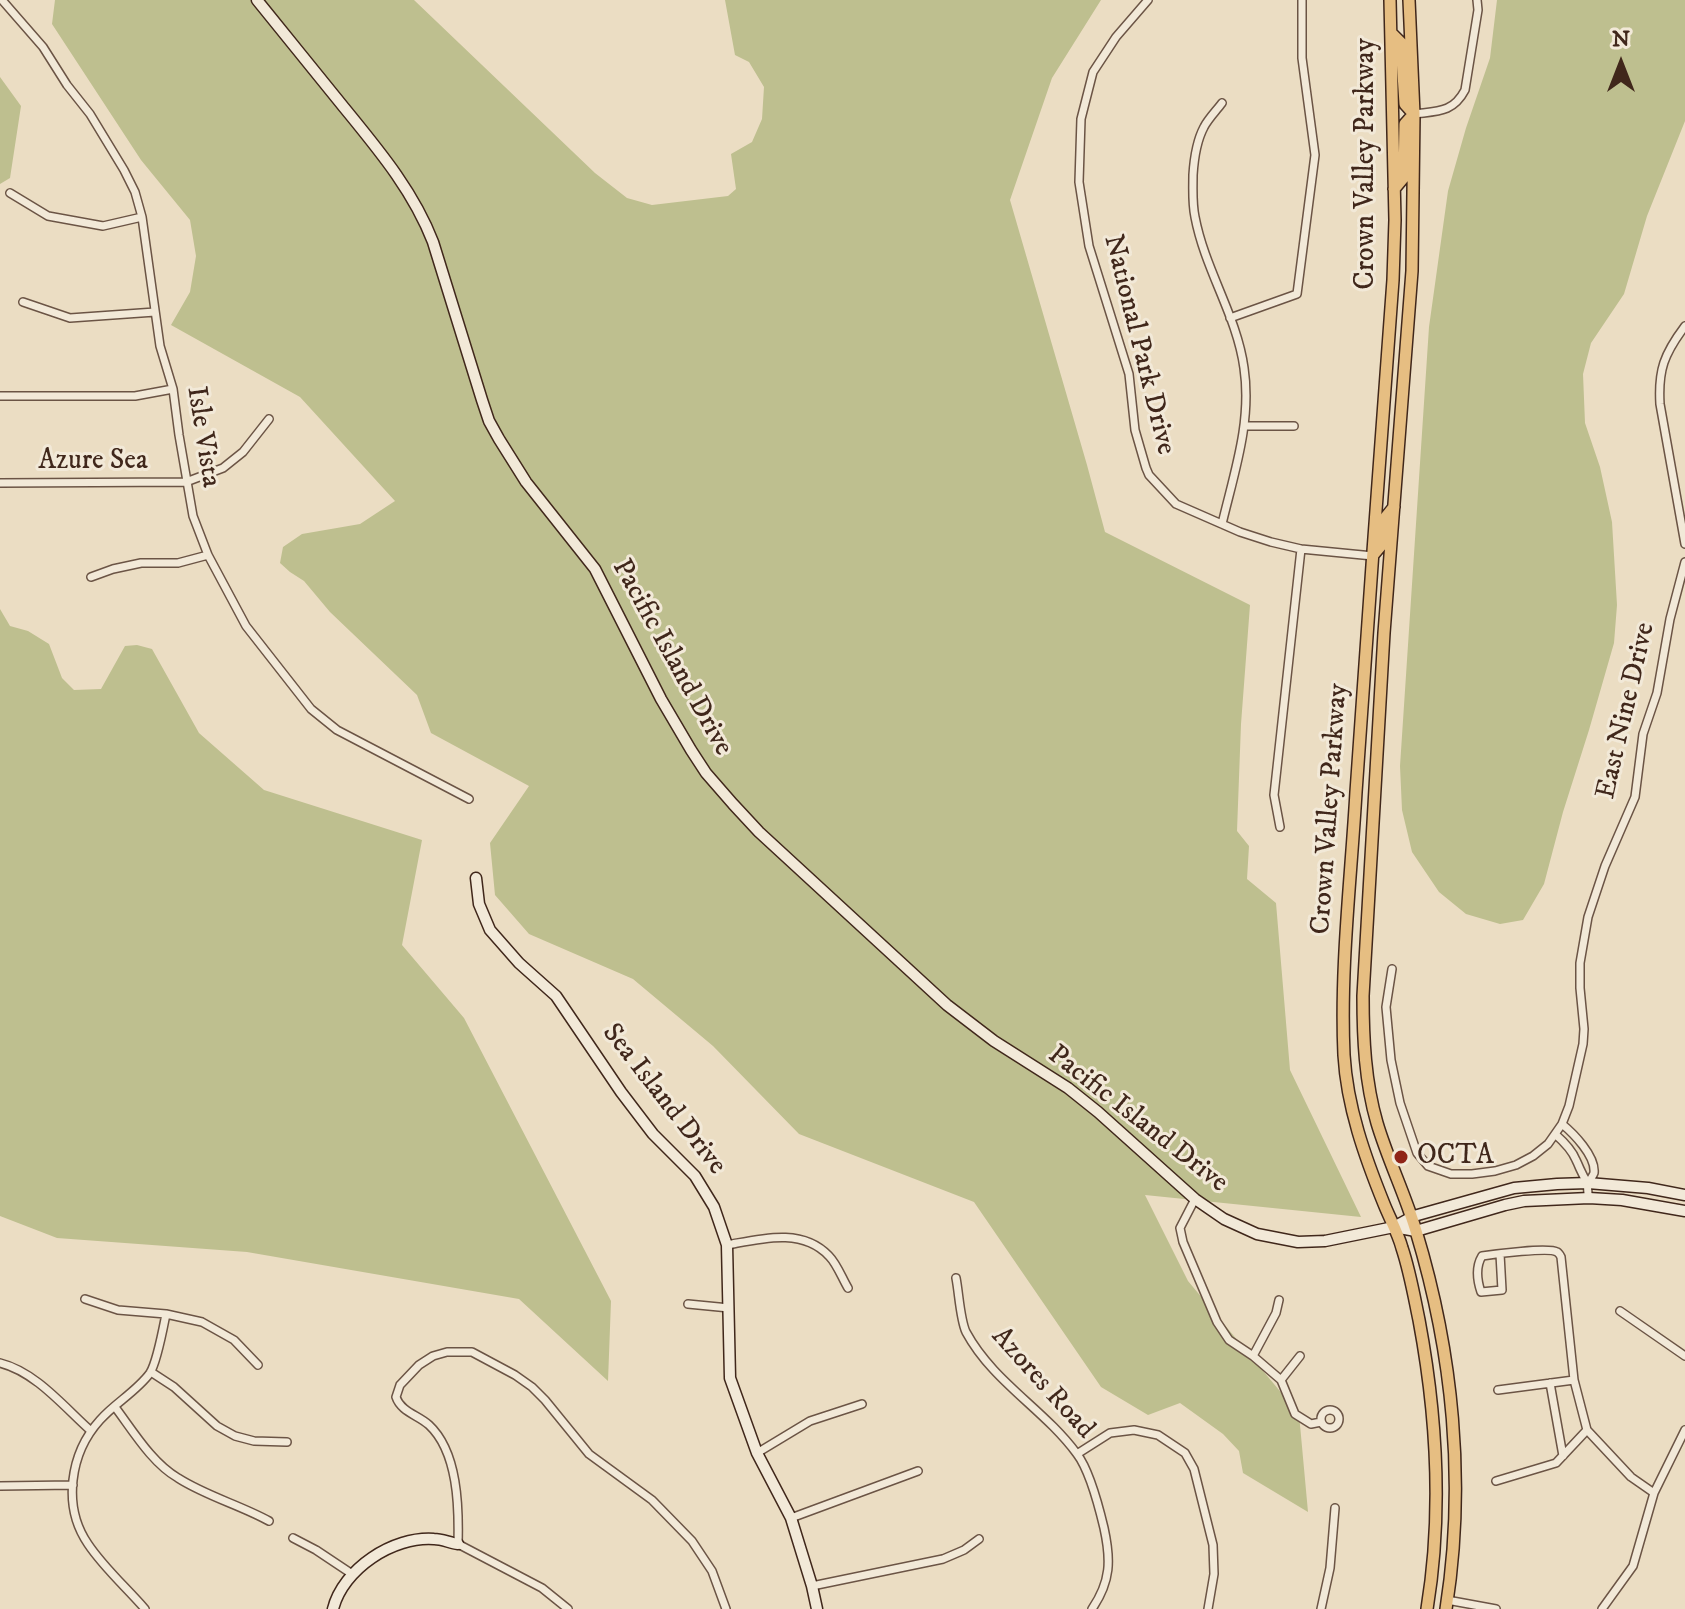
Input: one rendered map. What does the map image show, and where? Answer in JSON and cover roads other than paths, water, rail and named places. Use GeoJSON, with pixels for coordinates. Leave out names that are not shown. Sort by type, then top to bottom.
{"type":"FeatureCollection","features":[{"type":"Feature","properties":{"kind":"main road","name":"Pacific Island Drive"},"geometry":{"type":"LineString","coordinates":[[257,0],[384,156],[414,200],[433,242],[489,421],[526,482],[595,569],[668,711],[706,773],[733,804],[759,832],[947,1005],[994,1041],[1068,1088],[1195,1199],[1224,1219],[1257,1234],[1298,1242],[1325,1241],[1394,1227]]}},
{"type":"Feature","properties":{"kind":"main road","name":"Crown Valley Parkway"},"geometry":{"type":"LineString","coordinates":[[1390,0],[1395,220],[1393,280],[1345,969],[1344,1058],[1359,1137],[1402,1245],[1427,1364],[1437,1461],[1436,1520],[1427,1609]]}},
{"type":"Feature","properties":{"kind":"main road","name":"Crown Valley Parkway"},"geometry":{"type":"LineString","coordinates":[[1409,0],[1414,114],[1412,271],[1384,633],[1363,996],[1371,1102],[1416,1231],[1440,1329],[1455,1442],[1455,1490],[1446,1604]]}},
{"type":"Feature","properties":{"kind":"main road"},"geometry":{"type":"LineString","coordinates":[[1392,34],[1401,43],[1405,104],[1414,114],[1405,124],[1404,177],[1394,189]]}},
{"type":"Feature","properties":{"kind":"main road"},"geometry":{"type":"LineString","coordinates":[[1384,633],[1378,624],[1383,572],[1373,556],[1384,542],[1386,517],[1394,507]]}},
{"type":"Feature","properties":{"kind":"main road","name":"Sea Island Drive"},"geometry":{"type":"LineString","coordinates":[[476,878],[479,904],[490,930],[519,963],[556,996],[634,1109],[653,1134],[695,1176],[714,1207],[727,1245],[730,1378],[757,1453],[791,1518],[817,1609]]}},
{"type":"Feature","properties":{"kind":"main road"},"geometry":{"type":"LineString","coordinates":[[1394,1227],[1411,1217],[1514,1188],[1588,1183],[1648,1188],[1685,1195]]}},
{"type":"Feature","properties":{"kind":"main road"},"geometry":{"type":"LineString","coordinates":[[1394,1227],[1416,1231],[1524,1201],[1622,1200],[1685,1211]]}},
{"type":"Feature","properties":{"kind":"main road"},"geometry":{"type":"LineString","coordinates":[[333,1609],[352,1574],[377,1554],[404,1542],[433,1539],[458,1544]]}},
{"type":"Feature","properties":{"kind":"street","name":"Isle Vista"},"geometry":{"type":"LineString","coordinates":[[2,0],[43,47],[90,114],[135,192],[142,217],[160,346],[173,389],[193,516],[208,555],[246,626],[311,709],[337,730],[469,799]]}},
{"type":"Feature","properties":{"kind":"street","name":"National Park Drive"},"geometry":{"type":"LineString","coordinates":[[1148,0],[1116,37],[1093,72],[1081,119],[1079,182],[1089,246],[1129,374],[1135,430],[1146,468],[1176,504],[1222,524],[1301,549],[1373,556]]}},
{"type":"Feature","properties":{"kind":"street"},"geometry":{"type":"LineString","coordinates":[[1230,318],[1297,294],[1315,155],[1302,58],[1302,0]]}},
{"type":"Feature","properties":{"kind":"street"},"geometry":{"type":"LineString","coordinates":[[1414,114],[1451,107],[1465,90],[1477,0]]}},
{"type":"Feature","properties":{"kind":"street"},"geometry":{"type":"LineString","coordinates":[[1222,103],[1204,127],[1196,148],[1193,195],[1195,218],[1205,252],[1244,365],[1247,400],[1245,426],[1222,524]]}},
{"type":"Feature","properties":{"kind":"street"},"geometry":{"type":"LineString","coordinates":[[10,193],[48,216],[103,226],[142,217]]}},
{"type":"Feature","properties":{"kind":"street"},"geometry":{"type":"LineString","coordinates":[[23,302],[70,318],[155,312]]}},
{"type":"Feature","properties":{"kind":"street"},"geometry":{"type":"LineString","coordinates":[[1685,326],[1662,363],[1659,383],[1685,544]]}},
{"type":"Feature","properties":{"kind":"street"},"geometry":{"type":"LineString","coordinates":[[0,396],[135,396],[173,389]]}},
{"type":"Feature","properties":{"kind":"street","name":"Azure Sea"},"geometry":{"type":"LineString","coordinates":[[0,483],[186,482],[223,468],[243,452],[269,419]]}},
{"type":"Feature","properties":{"kind":"street"},"geometry":{"type":"LineString","coordinates":[[1245,426],[1294,426]]}},
{"type":"Feature","properties":{"kind":"street"},"geometry":{"type":"LineString","coordinates":[[1280,827],[1274,795],[1301,549]]}},
{"type":"Feature","properties":{"kind":"street"},"geometry":{"type":"LineString","coordinates":[[91,577],[141,563],[178,563],[208,555]]}},
{"type":"Feature","properties":{"kind":"street","name":"East Nine Drive"},"geometry":{"type":"LineString","coordinates":[[1392,969],[1386,1007],[1391,1060],[1412,1140],[1417,1153],[1428,1166],[1451,1174],[1495,1171],[1516,1165],[1548,1144],[1562,1124],[1569,1106],[1583,1044],[1580,963],[1588,917],[1605,866],[1635,797],[1643,734],[1657,693],[1670,619],[1685,562]]}},
{"type":"Feature","properties":{"kind":"street"},"geometry":{"type":"LineString","coordinates":[[1562,1124],[1588,1154],[1594,1170],[1588,1183]]}},
{"type":"Feature","properties":{"kind":"street"},"geometry":{"type":"LineString","coordinates":[[1555,1134],[1576,1157],[1580,1174],[1588,1183],[1589,1198]]}},
{"type":"Feature","properties":{"kind":"street"},"geometry":{"type":"LineString","coordinates":[[1569,1149],[1579,1140]]}},
{"type":"Feature","properties":{"kind":"street"},"geometry":{"type":"LineString","coordinates":[[1195,1199],[1180,1228],[1217,1322],[1229,1340],[1281,1380],[1295,1414],[1311,1424],[1321,1422]]}},
{"type":"Feature","properties":{"kind":"street"},"geometry":{"type":"LineString","coordinates":[[727,1245],[773,1236],[814,1245],[830,1256],[848,1288]]}},
{"type":"Feature","properties":{"kind":"street"},"geometry":{"type":"LineString","coordinates":[[1500,1254],[1502,1290],[1481,1292],[1478,1262],[1482,1256],[1500,1254],[1554,1250],[1559,1253],[1574,1380],[1587,1430],[1631,1477],[1654,1493]]}},
{"type":"Feature","properties":{"kind":"street","name":"Azores Road"},"geometry":{"type":"LineString","coordinates":[[956,1278],[965,1330],[992,1370],[1036,1409],[1077,1454],[1083,1465],[1102,1517],[1110,1559],[1104,1590],[1092,1609]]}},
{"type":"Feature","properties":{"kind":"street"},"geometry":{"type":"LineString","coordinates":[[85,1299],[118,1310],[166,1314],[202,1322],[234,1340],[258,1365]]}},
{"type":"Feature","properties":{"kind":"street"},"geometry":{"type":"LineString","coordinates":[[1253,1356],[1276,1313],[1279,1300]]}},
{"type":"Feature","properties":{"kind":"street"},"geometry":{"type":"LineString","coordinates":[[688,1304],[729,1308]]}},
{"type":"Feature","properties":{"kind":"street"},"geometry":{"type":"LineString","coordinates":[[1620,1311],[1685,1356]]}},
{"type":"Feature","properties":{"kind":"street"},"geometry":{"type":"LineString","coordinates":[[145,1609],[88,1544],[79,1529],[73,1485],[81,1448],[91,1431],[151,1372],[166,1314]]}},
{"type":"Feature","properties":{"kind":"street"},"geometry":{"type":"LineString","coordinates":[[568,1609],[542,1588],[458,1544],[458,1511],[453,1468],[448,1454],[431,1428],[402,1407],[396,1397],[400,1385],[419,1365],[437,1354],[455,1351],[479,1354],[526,1383],[545,1400],[589,1454],[661,1508],[692,1541],[716,1580],[726,1609]]}},
{"type":"Feature","properties":{"kind":"street"},"geometry":{"type":"LineString","coordinates":[[1281,1380],[1300,1356]]}},
{"type":"Feature","properties":{"kind":"street"},"geometry":{"type":"LineString","coordinates":[[0,1363],[19,1370],[35,1381],[91,1431]]}},
{"type":"Feature","properties":{"kind":"street"},"geometry":{"type":"LineString","coordinates":[[151,1372],[174,1387],[217,1426],[235,1436],[254,1441],[287,1442]]}},
{"type":"Feature","properties":{"kind":"street"},"geometry":{"type":"LineString","coordinates":[[1498,1390],[1574,1380]]}},
{"type":"Feature","properties":{"kind":"street"},"geometry":{"type":"LineString","coordinates":[[1550,1383],[1563,1456]]}},
{"type":"Feature","properties":{"kind":"street"},"geometry":{"type":"LineString","coordinates":[[757,1453],[810,1421],[862,1404]]}},
{"type":"Feature","properties":{"kind":"street"},"geometry":{"type":"LineString","coordinates":[[115,1407],[155,1458],[175,1477],[269,1521]]}},
{"type":"Feature","properties":{"kind":"street"},"geometry":{"type":"LineString","coordinates":[[1077,1454],[1110,1433],[1134,1430],[1158,1435],[1185,1453],[1194,1469],[1213,1545],[1214,1574],[1208,1609]]}},
{"type":"Feature","properties":{"kind":"street"},"geometry":{"type":"LineString","coordinates":[[1496,1481],[1556,1463],[1587,1430]]}},
{"type":"Feature","properties":{"kind":"street"},"geometry":{"type":"LineString","coordinates":[[1602,1609],[1633,1566],[1654,1493],[1685,1430]]}},
{"type":"Feature","properties":{"kind":"street"},"geometry":{"type":"LineString","coordinates":[[791,1518],[918,1471]]}},
{"type":"Feature","properties":{"kind":"street"},"geometry":{"type":"LineString","coordinates":[[0,1486],[73,1485]]}},
{"type":"Feature","properties":{"kind":"street"},"geometry":{"type":"LineString","coordinates":[[1321,1609],[1330,1568],[1335,1508]]}},
{"type":"Feature","properties":{"kind":"street"},"geometry":{"type":"LineString","coordinates":[[293,1538],[352,1574]]}},
{"type":"Feature","properties":{"kind":"street"},"geometry":{"type":"LineString","coordinates":[[812,1586],[943,1559],[979,1539]]}},
{"type":"Feature","properties":{"kind":"street"},"geometry":{"type":"LineString","coordinates":[[1446,1604],[1496,1609]]}},
{"type":"Feature","properties":{"kind":"place","name":"OCTA"},"geometry":{"type":"Point","coordinates":[1401,1157]}}]}
